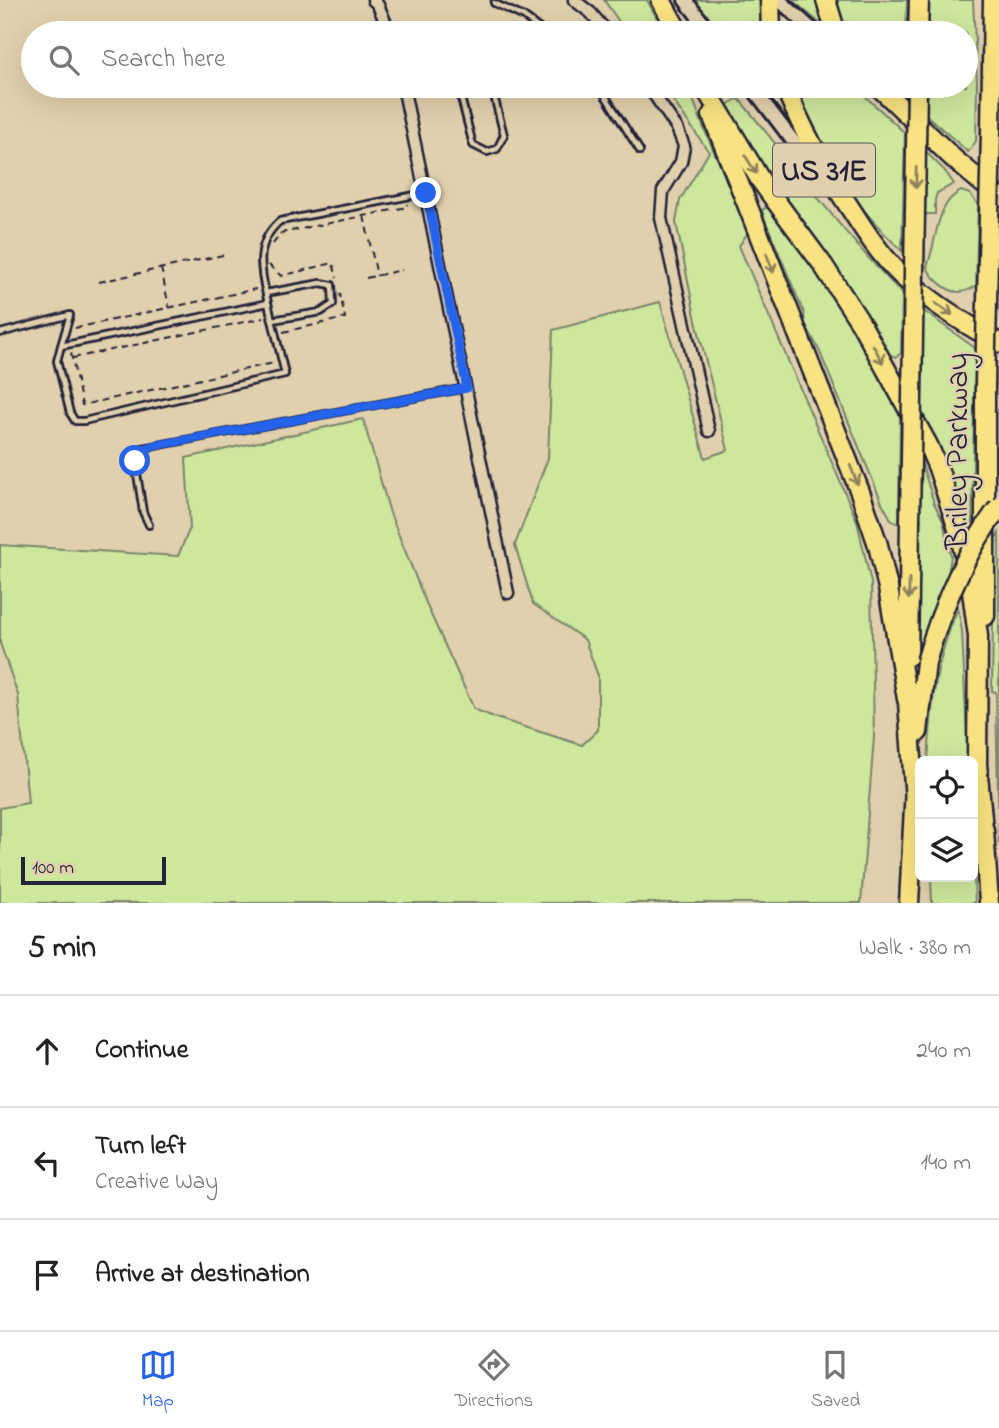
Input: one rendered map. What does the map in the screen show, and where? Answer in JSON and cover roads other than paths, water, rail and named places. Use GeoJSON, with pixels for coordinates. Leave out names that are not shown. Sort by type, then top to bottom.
{"type":"FeatureCollection","features":[{"type":"Feature","properties":{"kind":"highway"},"geometry":{"type":"LineString","coordinates":[[661,0],[672,21]]}},
{"type":"Feature","properties":{"kind":"highway"},"geometry":{"type":"LineString","coordinates":[[770,0],[771,21]]}},
{"type":"Feature","properties":{"kind":"highway"},"geometry":{"type":"LineString","coordinates":[[826,0],[832,21]]}},
{"type":"Feature","properties":{"kind":"highway"},"geometry":{"type":"LineString","coordinates":[[918,21],[919,0]]}},
{"type":"Feature","properties":{"kind":"highway"},"geometry":{"type":"LineString","coordinates":[[984,0],[991,50]]}},
{"type":"Feature","properties":{"kind":"highway","name":"Briley Parkway"},"geometry":{"type":"LineString","coordinates":[[989,903],[984,840],[985,386],[993,0]]}},
{"type":"Feature","properties":{"kind":"highway"},"geometry":{"type":"LineString","coordinates":[[707,98],[860,492],[878,545],[907,699],[915,800],[909,903]]}},
{"type":"Feature","properties":{"kind":"highway"},"geometry":{"type":"LineString","coordinates":[[709,98],[761,181],[823,265],[860,322],[938,468],[960,535],[978,636],[977,764],[984,840]]}},
{"type":"Feature","properties":{"kind":"highway","name":"US 31E"},"geometry":{"type":"LineString","coordinates":[[790,98],[825,171],[875,247],[902,276],[934,302],[999,343]]}},
{"type":"Feature","properties":{"kind":"highway"},"geometry":{"type":"LineString","coordinates":[[890,98],[999,197]]}},
{"type":"Feature","properties":{"kind":"highway"},"geometry":{"type":"LineString","coordinates":[[907,699],[918,98]]}},
{"type":"Feature","properties":{"kind":"highway"},"geometry":{"type":"LineString","coordinates":[[917,756],[926,662],[939,616],[957,575],[999,507]]}},
{"type":"Feature","properties":{"kind":"main road"},"geometry":{"type":"LineString","coordinates":[[685,0],[701,21]]}},
{"type":"Feature","properties":{"kind":"main road"},"geometry":{"type":"LineString","coordinates":[[779,0],[803,21]]}},
{"type":"Feature","properties":{"kind":"main road"},"geometry":{"type":"LineString","coordinates":[[760,98],[875,247]]}},
{"type":"Feature","properties":{"kind":"street"},"geometry":{"type":"LineString","coordinates":[[373,0],[385,21]]}},
{"type":"Feature","properties":{"kind":"street"},"geometry":{"type":"LineString","coordinates":[[574,0],[598,21]]}},
{"type":"Feature","properties":{"kind":"street"},"geometry":{"type":"LineString","coordinates":[[405,98],[508,593]]}},
{"type":"Feature","properties":{"kind":"street"},"geometry":{"type":"LineString","coordinates":[[656,98],[677,128],[684,146],[681,162],[663,191],[661,218],[709,431]]}},
{"type":"Feature","properties":{"kind":"lane"},"geometry":{"type":"LineString","coordinates":[[494,3],[528,21]]}},
{"type":"Feature","properties":{"kind":"lane"},"geometry":{"type":"LineString","coordinates":[[461,98],[473,145],[488,152],[497,149],[504,135],[493,98]]}},
{"type":"Feature","properties":{"kind":"lane"},"geometry":{"type":"LineString","coordinates":[[607,98],[640,151]]}},
{"type":"Feature","properties":{"kind":"lane"},"geometry":{"type":"LineString","coordinates":[[0,333],[70,315],[57,361],[70,413],[75,421],[285,374],[261,273],[263,243],[269,230],[280,221],[426,193]]}},
{"type":"Feature","properties":{"kind":"lane"},"geometry":{"type":"LineString","coordinates":[[266,293],[321,283],[332,285],[333,304],[321,313],[272,320]]}},
{"type":"Feature","properties":{"kind":"lane"},"geometry":{"type":"LineString","coordinates":[[61,346],[268,303]]}},
{"type":"Feature","properties":{"kind":"lane"},"geometry":{"type":"LineString","coordinates":[[149,525],[143,512],[135,461],[143,449],[467,388]]}}]}
